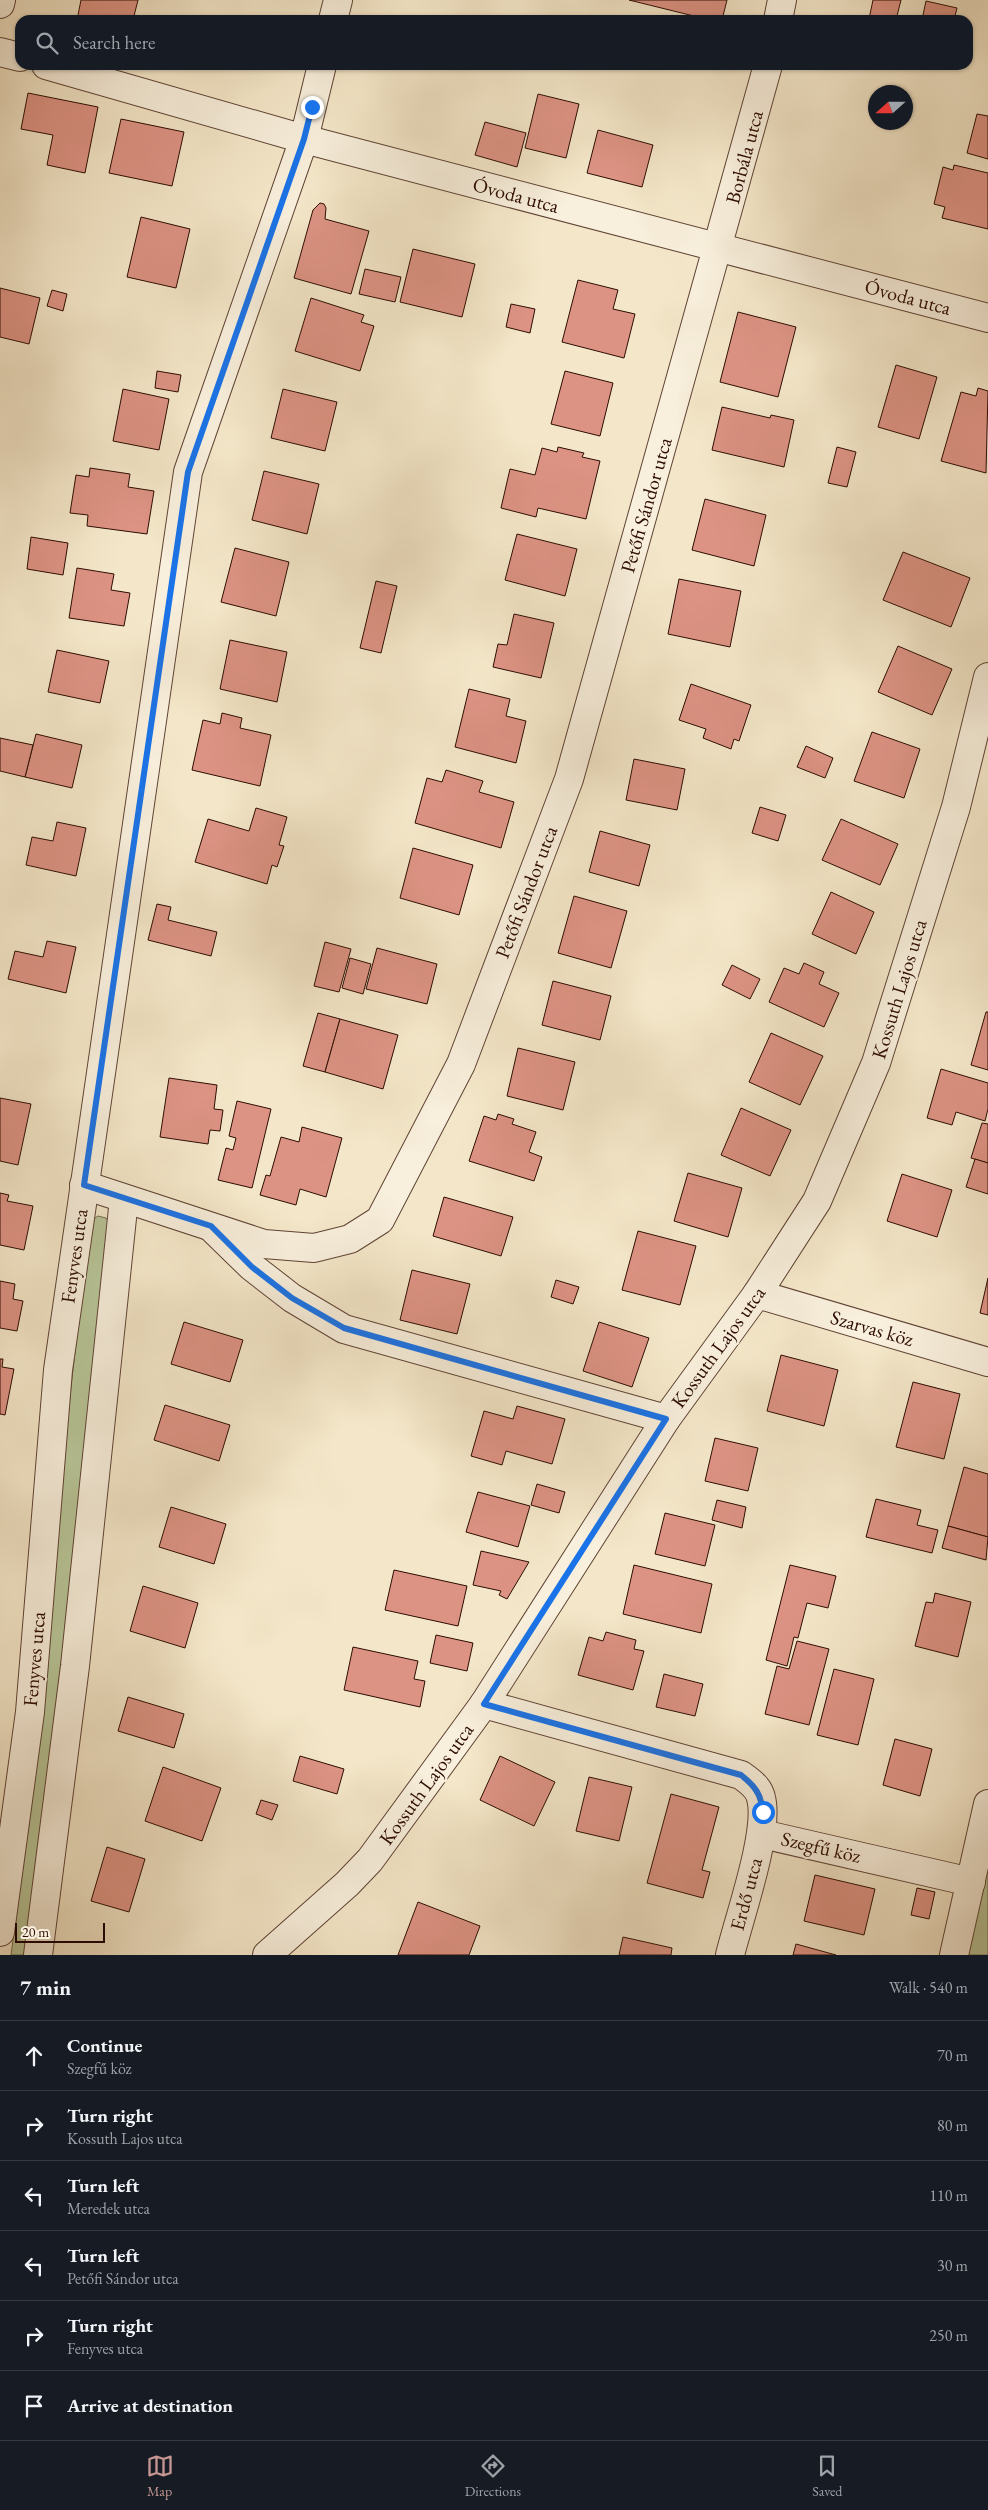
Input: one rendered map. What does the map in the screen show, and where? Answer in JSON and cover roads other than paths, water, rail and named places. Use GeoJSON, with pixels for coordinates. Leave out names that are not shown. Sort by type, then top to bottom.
{"type":"FeatureCollection","features":[{"type":"Feature","properties":{"kind":"street"},"geometry":{"type":"LineString","coordinates":[[334,15],[338,0]]}},
{"type":"Feature","properties":{"kind":"street"},"geometry":{"type":"LineString","coordinates":[[779,15],[782,0]]}},
{"type":"Feature","properties":{"kind":"street"},"geometry":{"type":"LineString","coordinates":[[0,52],[15,56]]}},
{"type":"Feature","properties":{"kind":"street","name":"Óvoda utca"},"geometry":{"type":"LineString","coordinates":[[63,70],[304,139],[988,318]]}},
{"type":"Feature","properties":{"kind":"street","name":"Fenyves utca"},"geometry":{"type":"LineString","coordinates":[[0,1932],[30,1712],[58,1370],[188,472],[304,139],[321,70]]}},
{"type":"Feature","properties":{"kind":"street","name":"Borbála utca"},"geometry":{"type":"LineString","coordinates":[[718,248],[767,70]]}},
{"type":"Feature","properties":{"kind":"street","name":"Petőfi Sándor utca"},"geometry":{"type":"LineString","coordinates":[[84,1185],[124,1200],[264,1244],[314,1248],[350,1239],[380,1220],[461,1064],[569,779],[718,248]]}},
{"type":"Feature","properties":{"kind":"street","name":"Kossuth Lajos utca"},"geometry":{"type":"LineString","coordinates":[[267,1955],[347,1884],[370,1860],[484,1704],[666,1419],[757,1294],[817,1201],[876,1063],[956,808],[988,676]]}},
{"type":"Feature","properties":{"kind":"street","name":"Fenyves utca"},"geometry":{"type":"LineString","coordinates":[[38,1955],[75,1666],[124,1200]]}},
{"type":"Feature","properties":{"kind":"street"},"geometry":{"type":"LineString","coordinates":[[211,1226],[252,1267],[292,1298],[344,1328],[666,1419]]}},
{"type":"Feature","properties":{"kind":"street","name":"Szarvas köz"},"geometry":{"type":"LineString","coordinates":[[757,1294],[988,1362]]}},
{"type":"Feature","properties":{"kind":"street","name":"Szegfű köz"},"geometry":{"type":"LineString","coordinates":[[484,1704],[741,1775],[753,1784],[761,1796],[763,1812],[762,1834],[971,1882]]}},
{"type":"Feature","properties":{"kind":"street"},"geometry":{"type":"LineString","coordinates":[[954,1955],[988,1804]]}},
{"type":"Feature","properties":{"kind":"street","name":"Erdő utca"},"geometry":{"type":"LineString","coordinates":[[730,1955],[762,1834]]}}]}
